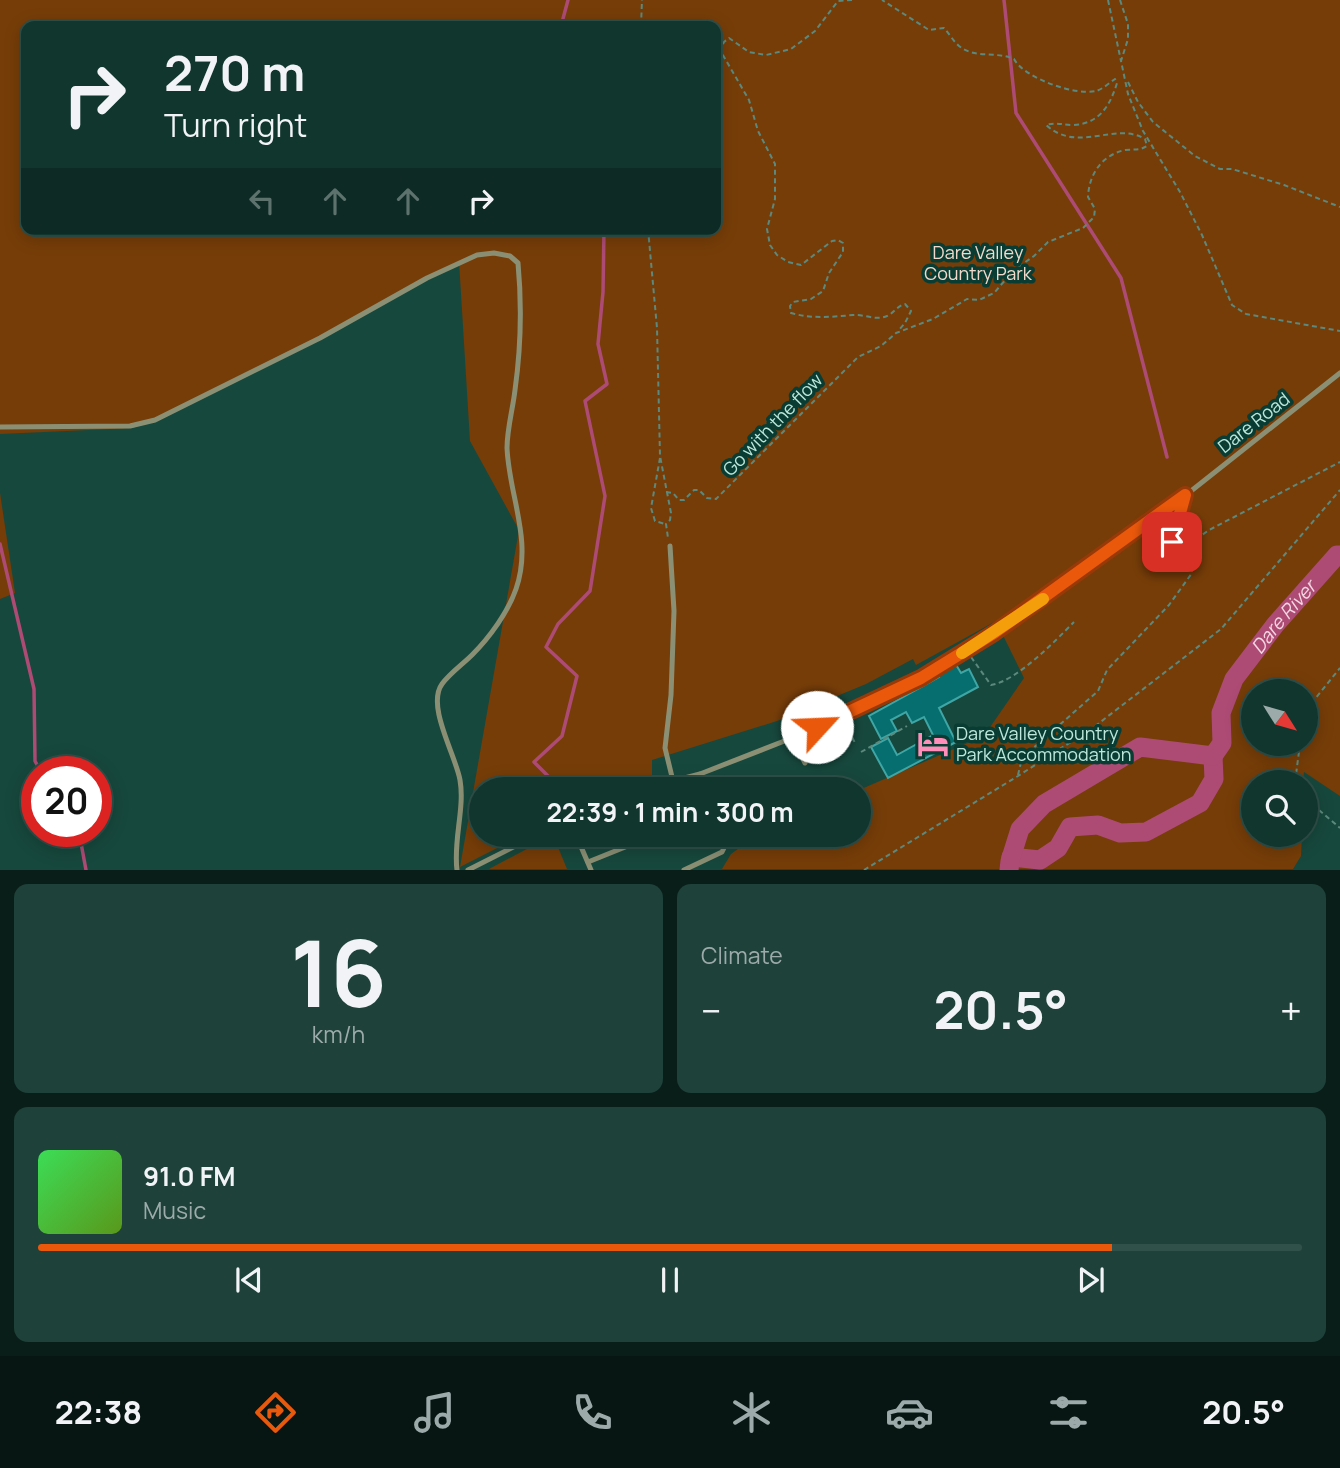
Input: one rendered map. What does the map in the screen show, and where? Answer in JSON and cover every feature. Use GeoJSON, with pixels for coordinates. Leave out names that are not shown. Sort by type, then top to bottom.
{"type":"FeatureCollection","features":[{"type":"Feature","properties":{"kind":"lane"},"geometry":{"type":"LineString","coordinates":[[0,427],[130,426],[155,420],[320,338],[427,278],[477,255],[494,253],[510,256],[518,263],[521,299],[520,345],[507,446],[521,524],[523,544],[520,569],[516,588],[500,619],[474,653],[441,685],[438,693],[438,710],[461,783],[455,854],[457,870]]}},
{"type":"Feature","properties":{"kind":"lane","name":"Dare Road"},"geometry":{"type":"LineString","coordinates":[[686,777],[792,738],[921,678],[965,651],[1068,581],[1185,495],[1340,373]]}},
{"type":"Feature","properties":{"kind":"lane"},"geometry":{"type":"LineString","coordinates":[[1158,563],[1168,555],[1185,495]]}},
{"type":"Feature","properties":{"kind":"lane"},"geometry":{"type":"LineString","coordinates":[[670,546],[674,611],[671,695],[665,748],[672,777]]}},
{"type":"Feature","properties":{"kind":"lane"},"geometry":{"type":"LineString","coordinates":[[792,738],[805,763]]}},
{"type":"Feature","properties":{"kind":"lane"},"geometry":{"type":"LineString","coordinates":[[468,870],[513,847]]}},
{"type":"Feature","properties":{"kind":"lane"},"geometry":{"type":"LineString","coordinates":[[581,847],[591,870]]}},
{"type":"Feature","properties":{"kind":"lane"},"geometry":{"type":"LineString","coordinates":[[588,862],[625,847]]}},
{"type":"Feature","properties":{"kind":"lane"},"geometry":{"type":"LineString","coordinates":[[684,870],[722,852],[724,847]]}},
{"type":"Feature","properties":{"kind":"path"},"geometry":{"type":"LineString","coordinates":[[641,21],[642,0]]}},
{"type":"Feature","properties":{"kind":"path"},"geometry":{"type":"LineString","coordinates":[[721,48],[730,38],[749,52],[766,55],[791,49],[815,32],[838,1],[852,0]]}},
{"type":"Feature","properties":{"kind":"path","name":"Go with the flow"},"geometry":{"type":"LineString","coordinates":[[666,492],[684,500],[694,490],[699,490],[707,498],[716,499],[858,357],[881,346],[896,332],[933,319],[967,299],[979,300],[994,293],[1014,270],[1048,242],[1083,228],[1094,217],[1095,209],[1088,197],[1094,171],[1101,162],[1114,153],[1128,149],[1140,150],[1147,146],[1145,139],[1136,134],[1077,139],[1062,136],[1046,125],[1055,122],[1069,125],[1094,121],[1106,109],[1117,83],[1115,79],[1097,91],[1058,87],[1019,68],[1014,59],[1004,55],[972,54],[957,45],[944,28],[929,30],[882,0]]}},
{"type":"Feature","properties":{"kind":"path"},"geometry":{"type":"LineString","coordinates":[[1108,0],[1128,94],[1143,131],[1202,235],[1232,305],[1246,314],[1340,331]]}},
{"type":"Feature","properties":{"kind":"path"},"geometry":{"type":"LineString","coordinates":[[1120,0],[1128,24],[1128,39],[1121,61]]}},
{"type":"Feature","properties":{"kind":"path"},"geometry":{"type":"LineString","coordinates":[[721,52],[749,100],[758,131],[775,164],[775,199],[767,229],[770,245],[777,256],[801,265],[832,241],[843,243],[843,253],[829,273],[823,291],[811,299],[793,302],[790,306],[791,313],[814,318],[853,315],[881,317],[888,316],[905,304],[911,311],[896,332]]}},
{"type":"Feature","properties":{"kind":"path"},"geometry":{"type":"LineString","coordinates":[[1126,78],[1138,102],[1153,122],[1195,156],[1220,169],[1232,169],[1284,185],[1340,207]]}},
{"type":"Feature","properties":{"kind":"path"},"geometry":{"type":"LineString","coordinates":[[649,235],[657,328],[660,456],[671,513],[666,524]]}},
{"type":"Feature","properties":{"kind":"path"},"geometry":{"type":"LineString","coordinates":[[660,456],[650,508],[655,521],[666,524]]}},
{"type":"Feature","properties":{"kind":"path"},"geometry":{"type":"LineString","coordinates":[[1181,550],[1209,530],[1340,462]]}},
{"type":"Feature","properties":{"kind":"path"},"geometry":{"type":"LineString","coordinates":[[864,870],[1094,727],[1221,629],[1340,490]]}},
{"type":"Feature","properties":{"kind":"path"},"geometry":{"type":"LineString","coordinates":[[666,524],[670,546]]}},
{"type":"Feature","properties":{"kind":"path"},"geometry":{"type":"LineString","coordinates":[[1018,776],[1022,758],[1098,691],[1107,670],[1169,606],[1192,573],[1192,559],[1172,542]]}},
{"type":"Feature","properties":{"kind":"path"},"geometry":{"type":"LineString","coordinates":[[965,651],[991,685],[999,684],[1036,658],[1074,622]]}},
{"type":"Feature","properties":{"kind":"path"},"geometry":{"type":"LineString","coordinates":[[1318,695],[1340,668]]}},
{"type":"Feature","properties":{"kind":"path"},"geometry":{"type":"LineString","coordinates":[[841,715],[855,743]]}},
{"type":"Feature","properties":{"kind":"path"},"geometry":{"type":"LineString","coordinates":[[861,752],[907,726]]}},
{"type":"Feature","properties":{"kind":"path"},"geometry":{"type":"LineString","coordinates":[[1318,809],[1340,828]]}},
{"type":"Feature","properties":{"kind":"green space","name":"Dare Valley Country Park"},"geometry":{"type":"Polygon","coordinates":[[[0,0],[1340,0],[1340,796],[1318,781],[1318,770],[1241,770],[1241,847],[1301,847],[1301,856],[1293,869],[722,869],[731,854],[741,847],[871,847],[871,785],[984,736],[1024,678],[996,621],[916,665],[913,659],[866,684],[777,721],[652,760],[652,777],[476,777],[519,530],[470,441],[459,261],[250,374],[133,428],[0,434],[0,0]]]}},
{"type":"Feature","properties":{"kind":"green space"},"geometry":{"type":"Polygon","coordinates":[[[0,493],[15,593],[0,599],[0,493]]]}},
{"type":"Feature","properties":{"kind":"green space","name":"Dare Valley Country Park"},"geometry":{"type":"Polygon","coordinates":[[[469,816],[469,847],[499,847],[460,867],[469,816]]]}},
{"type":"Feature","properties":{"kind":"green space"},"geometry":{"type":"Polygon","coordinates":[[[530,847],[558,847],[567,869],[489,869],[530,847]]]}},
{"type":"Feature","properties":{"kind":"building"},"geometry":{"type":"Polygon","coordinates":[[[955,663],[961,673],[969,669],[978,687],[939,708],[956,742],[888,778],[871,747],[888,738],[897,755],[933,735],[924,717],[912,723],[906,712],[891,720],[897,731],[881,739],[869,716],[939,677],[938,674],[955,663]]]}},
{"type":"Feature","properties":{"kind":"waterway"},"geometry":{"type":"LineString","coordinates":[[562,21],[568,0]]}},
{"type":"Feature","properties":{"kind":"waterway"},"geometry":{"type":"LineString","coordinates":[[1004,0],[1016,113],[1121,278],[1167,457]]}},
{"type":"Feature","properties":{"kind":"waterway"},"geometry":{"type":"LineString","coordinates":[[549,777],[534,762],[562,736],[577,676],[546,647],[558,624],[590,591],[605,496],[585,401],[607,384],[598,344],[603,292],[604,235]]}},
{"type":"Feature","properties":{"kind":"waterway"},"geometry":{"type":"LineString","coordinates":[[0,544],[34,689],[35,756]]}},
{"type":"Feature","properties":{"kind":"waterway","name":"Dare River"},"geometry":{"type":"LineString","coordinates":[[1009,870],[1020,829],[1044,804],[1140,747],[1213,756],[1222,743],[1221,713],[1234,679],[1275,625],[1337,555],[1340,555]]}},
{"type":"Feature","properties":{"kind":"waterway"},"geometry":{"type":"LineString","coordinates":[[1011,857],[1040,860],[1058,848],[1070,827],[1098,825],[1120,833],[1146,832],[1200,803],[1214,779],[1213,756]]}},
{"type":"Feature","properties":{"kind":"waterway"},"geometry":{"type":"LineString","coordinates":[[82,847],[86,870]]}},
{"type":"Feature","properties":{"kind":"slow traffic"},"geometry":{"type":"LineString","coordinates":[[962,653],[1043,599]]}},
{"type":"Feature","properties":{"kind":"place","name":"Dare Valley Country Park Accommodation"},"geometry":{"type":"Point","coordinates":[933,744]}},
{"type":"Feature","properties":{"kind":"route"},"geometry":{"type":"LineString","coordinates":[[817,727],[921,678],[994,633],[1185,495],[1172,542]]}}]}
